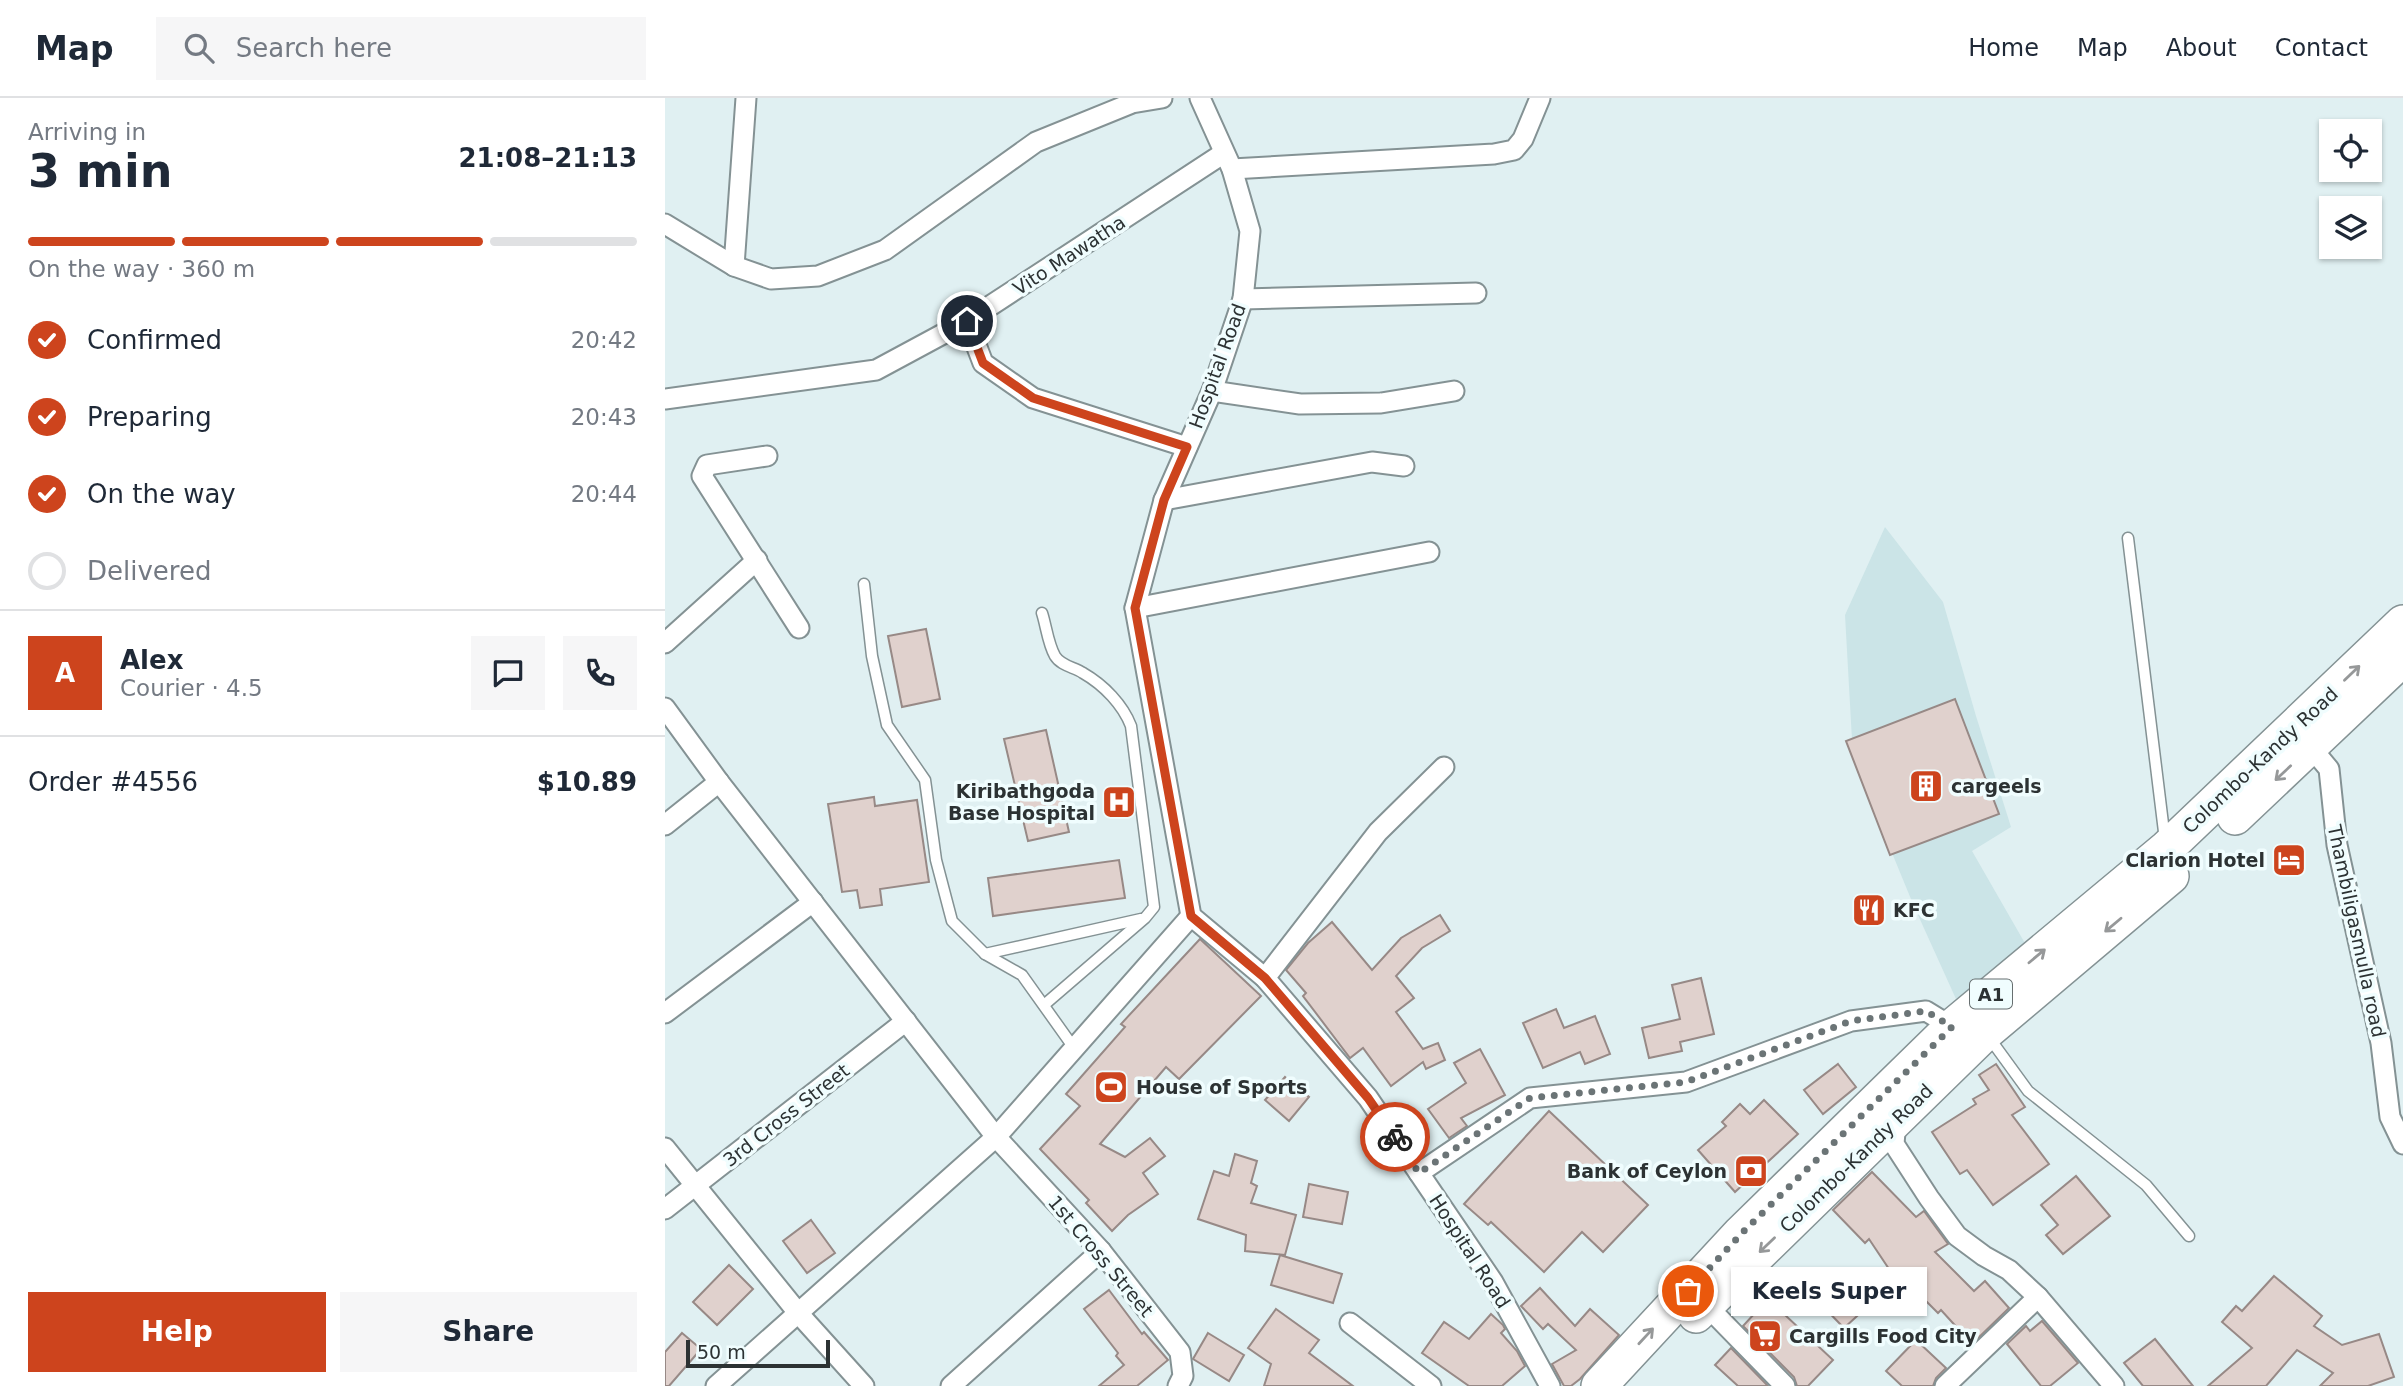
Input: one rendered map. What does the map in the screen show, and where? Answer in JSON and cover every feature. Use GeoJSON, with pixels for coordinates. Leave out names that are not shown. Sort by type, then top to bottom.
{"type":"FeatureCollection","features":[{"type":"Feature","properties":{"kind":"highway","name":"Colombo-Kandy Road"},"geometry":{"type":"LineString","coordinates":[[1969,1030],[2172,875],[2303,737],[2403,623]]}},
{"type":"Feature","properties":{"kind":"highway","name":"Colombo-Kandy Road"},"geometry":{"type":"LineString","coordinates":[[1599,1386],[1741,1233],[1888,1107],[2167,848],[2403,658]]}},
{"type":"Feature","properties":{"kind":"highway","name":"Colombo-Kandy Road"},"geometry":{"type":"LineString","coordinates":[[1631,1386],[1888,1107]]}},
{"type":"Feature","properties":{"kind":"street"},"geometry":{"type":"LineString","coordinates":[[734,267],[746,98]]}},
{"type":"Feature","properties":{"kind":"street"},"geometry":{"type":"LineString","coordinates":[[665,224],[734,267],[771,279],[818,276],[885,250],[1037,142],[1132,103],[1162,98]]}},
{"type":"Feature","properties":{"kind":"street","name":"Hospital Road"},"geometry":{"type":"LineString","coordinates":[[1200,98],[1228,161],[1251,231],[1243,299],[1212,391],[1164,500],[1135,608],[1191,916],[1265,978],[1368,1098],[1493,1282],[1550,1386]]}},
{"type":"Feature","properties":{"kind":"street"},"geometry":{"type":"LineString","coordinates":[[1228,161],[1495,154],[1514,150],[1523,139],[1540,98]]}},
{"type":"Feature","properties":{"kind":"street","name":"Vito Mawatha"},"geometry":{"type":"LineString","coordinates":[[665,399],[876,370],[967,321],[1228,161]]}},
{"type":"Feature","properties":{"kind":"street"},"geometry":{"type":"LineString","coordinates":[[1243,299],[1476,293]]}},
{"type":"Feature","properties":{"kind":"street"},"geometry":{"type":"LineString","coordinates":[[967,321],[983,363],[1033,398],[1187,447]]}},
{"type":"Feature","properties":{"kind":"street"},"geometry":{"type":"LineString","coordinates":[[1212,391],[1300,404],[1381,403],[1454,391]]}},
{"type":"Feature","properties":{"kind":"street"},"geometry":{"type":"LineString","coordinates":[[767,456],[707,465],[702,476],[799,628]]}},
{"type":"Feature","properties":{"kind":"street"},"geometry":{"type":"LineString","coordinates":[[1164,500],[1372,462],[1404,466]]}},
{"type":"Feature","properties":{"kind":"street"},"geometry":{"type":"LineString","coordinates":[[1135,608],[1429,552]]}},
{"type":"Feature","properties":{"kind":"street"},"geometry":{"type":"LineString","coordinates":[[665,643],[757,561]]}},
{"type":"Feature","properties":{"kind":"street","name":"1st Cross Street"},"geometry":{"type":"LineString","coordinates":[[665,708],[719,782],[996,1137],[1101,1251],[1180,1352],[1183,1376],[1178,1386]]}},
{"type":"Feature","properties":{"kind":"street","name":"Thambiligasmulla road"},"geometry":{"type":"LineString","coordinates":[[2303,737],[2329,769],[2337,845],[2381,1043],[2390,1117],[2403,1144]]}},
{"type":"Feature","properties":{"kind":"street"},"geometry":{"type":"LineString","coordinates":[[1265,978],[1378,832],[1444,767]]}},
{"type":"Feature","properties":{"kind":"street"},"geometry":{"type":"LineString","coordinates":[[665,825],[719,782]]}},
{"type":"Feature","properties":{"kind":"street"},"geometry":{"type":"LineString","coordinates":[[665,1013],[813,902]]}},
{"type":"Feature","properties":{"kind":"street"},"geometry":{"type":"LineString","coordinates":[[716,1386],[996,1137],[1191,916]]}},
{"type":"Feature","properties":{"kind":"street"},"geometry":{"type":"LineString","coordinates":[[1419,1173],[1530,1098],[1686,1082],[1851,1021],[1926,1011],[1969,1030]]}},
{"type":"Feature","properties":{"kind":"street","name":"3rd Cross Street"},"geometry":{"type":"LineString","coordinates":[[665,1209],[906,1021]]}},
{"type":"Feature","properties":{"kind":"street"},"geometry":{"type":"LineString","coordinates":[[1888,1107],[1894,1144],[1957,1236],[2009,1270],[2038,1297],[2115,1386]]}},
{"type":"Feature","properties":{"kind":"street"},"geometry":{"type":"LineString","coordinates":[[665,1147],[799,1314],[864,1386]]}},
{"type":"Feature","properties":{"kind":"street"},"geometry":{"type":"LineString","coordinates":[[951,1386],[1101,1251]]}},
{"type":"Feature","properties":{"kind":"street"},"geometry":{"type":"LineString","coordinates":[[1945,1386],[2038,1297]]}},
{"type":"Feature","properties":{"kind":"street"},"geometry":{"type":"LineString","coordinates":[[1706,1305],[1785,1386]]}},
{"type":"Feature","properties":{"kind":"street"},"geometry":{"type":"LineString","coordinates":[[1350,1323],[1431,1386]]}},
{"type":"Feature","properties":{"kind":"lane"},"geometry":{"type":"LineString","coordinates":[[2128,538],[2167,848]]}},
{"type":"Feature","properties":{"kind":"lane"},"geometry":{"type":"LineString","coordinates":[[864,584],[872,656],[887,725],[925,780],[936,860],[952,921],[985,954],[1022,975],[1074,1048]]}},
{"type":"Feature","properties":{"kind":"lane"},"geometry":{"type":"LineString","coordinates":[[1042,612],[1055,656],[1066,666],[1083,672],[1103,688],[1125,711],[1132,726],[1154,893],[1154,906],[1145,918],[1044,1004]]}},
{"type":"Feature","properties":{"kind":"lane"},"geometry":{"type":"LineString","coordinates":[[985,954],[1145,918]]}},
{"type":"Feature","properties":{"kind":"lane"},"geometry":{"type":"LineString","coordinates":[[1969,1030],[2028,1091],[2146,1185],[2189,1236]]}},
{"type":"Feature","properties":{"kind":"shaded area"},"geometry":{"type":"Polygon","coordinates":[[[1885,527],[1943,602],[2011,827],[1972,851],[2026,945],[1956,999],[1913,904],[1853,758],[1845,615],[1885,527]]]}},
{"type":"Feature","properties":{"kind":"building"},"geometry":{"type":"Polygon","coordinates":[[[926,629],[940,699],[902,707],[888,636],[926,629]]]}},
{"type":"Feature","properties":{"kind":"building","name":"cargeels"},"geometry":{"type":"Polygon","coordinates":[[[1955,699],[1999,814],[1890,855],[1846,741],[1955,699]]]}},
{"type":"Feature","properties":{"kind":"building"},"geometry":{"type":"Polygon","coordinates":[[[1046,730],[1069,832],[1028,841],[1004,739],[1046,730]]]}},
{"type":"Feature","properties":{"kind":"building"},"geometry":{"type":"Polygon","coordinates":[[[874,797],[875,806],[917,800],[929,882],[880,889],[882,905],[860,908],[857,890],[842,892],[828,804],[874,797]]]}},
{"type":"Feature","properties":{"kind":"building"},"geometry":{"type":"Polygon","coordinates":[[[1119,860],[1125,898],[993,916],[988,878],[1119,860]]]}},
{"type":"Feature","properties":{"kind":"building"},"geometry":{"type":"Polygon","coordinates":[[[1440,915],[1450,931],[1422,948],[1396,976],[1414,998],[1396,1012],[1423,1049],[1438,1043],[1445,1060],[1426,1069],[1423,1062],[1391,1086],[1363,1048],[1350,1058],[1303,996],[1306,993],[1286,970],[1308,943],[1332,922],[1372,970],[1401,938],[1440,915]]]}},
{"type":"Feature","properties":{"kind":"building"},"geometry":{"type":"Polygon","coordinates":[[[1200,939],[1261,996],[1179,1079],[1166,1067],[1100,1144],[1125,1157],[1150,1138],[1165,1156],[1143,1173],[1158,1194],[1128,1215],[1112,1231],[1086,1203],[1089,1200],[1040,1149],[1080,1106],[1066,1094],[1125,1027],[1121,1024],[1200,939]]]}},
{"type":"Feature","properties":{"kind":"building"},"geometry":{"type":"Polygon","coordinates":[[[1701,978],[1714,1034],[1680,1042],[1682,1051],[1649,1058],[1642,1028],[1680,1019],[1672,985],[1701,978]]]}},
{"type":"Feature","properties":{"kind":"building"},"geometry":{"type":"Polygon","coordinates":[[[1556,1009],[1564,1028],[1595,1016],[1610,1054],[1585,1064],[1580,1052],[1543,1068],[1523,1023],[1556,1009]]]}},
{"type":"Feature","properties":{"kind":"building"},"geometry":{"type":"Polygon","coordinates":[[[1480,1049],[1505,1095],[1461,1118],[1467,1126],[1449,1138],[1428,1109],[1466,1083],[1454,1063],[1480,1049]]]}},
{"type":"Feature","properties":{"kind":"building"},"geometry":{"type":"Polygon","coordinates":[[[1838,1064],[1856,1087],[1823,1114],[1804,1090],[1838,1064]]]}},
{"type":"Feature","properties":{"kind":"building"},"geometry":{"type":"Polygon","coordinates":[[[1996,1064],[2025,1107],[2012,1115],[2049,1164],[1993,1205],[1967,1170],[1960,1174],[1932,1132],[1976,1104],[1973,1099],[1989,1090],[1979,1075],[1996,1064]]]}},
{"type":"Feature","properties":{"kind":"building"},"geometry":{"type":"Polygon","coordinates":[[[1285,1077],[1309,1097],[1289,1121],[1265,1100],[1285,1077]]]}},
{"type":"Feature","properties":{"kind":"building"},"geometry":{"type":"Polygon","coordinates":[[[1764,1100],[1798,1134],[1735,1192],[1698,1150],[1726,1126],[1722,1122],[1740,1104],[1750,1114],[1764,1100]]]}},
{"type":"Feature","properties":{"kind":"building"},"geometry":{"type":"Polygon","coordinates":[[[1549,1111],[1648,1205],[1603,1252],[1582,1232],[1544,1272],[1491,1222],[1488,1225],[1464,1204],[1549,1111]]]}},
{"type":"Feature","properties":{"kind":"building"},"geometry":{"type":"Polygon","coordinates":[[[1235,1154],[1257,1161],[1251,1183],[1257,1186],[1251,1203],[1296,1215],[1285,1255],[1245,1251],[1246,1235],[1198,1219],[1214,1171],[1229,1176],[1235,1154]]]}},
{"type":"Feature","properties":{"kind":"building"},"geometry":{"type":"Polygon","coordinates":[[[1872,1172],[1916,1217],[1924,1211],[1948,1244],[1935,1252],[1974,1291],[1985,1281],[2009,1308],[1972,1344],[1941,1310],[1938,1313],[1900,1275],[1895,1278],[1869,1239],[1865,1243],[1833,1210],[1872,1172]]]}},
{"type":"Feature","properties":{"kind":"building"},"geometry":{"type":"Polygon","coordinates":[[[2076,1176],[2110,1216],[2063,1254],[2046,1235],[2058,1225],[2041,1205],[2076,1176]]]}},
{"type":"Feature","properties":{"kind":"building"},"geometry":{"type":"Polygon","coordinates":[[[1309,1184],[1348,1192],[1342,1224],[1303,1217],[1309,1184]]]}},
{"type":"Feature","properties":{"kind":"building"},"geometry":{"type":"Polygon","coordinates":[[[811,1220],[835,1253],[807,1273],[783,1241],[811,1220]]]}},
{"type":"Feature","properties":{"kind":"building"},"geometry":{"type":"Polygon","coordinates":[[[1280,1255],[1342,1274],[1333,1303],[1271,1285],[1280,1255]]]}},
{"type":"Feature","properties":{"kind":"building"},"geometry":{"type":"Polygon","coordinates":[[[729,1265],[753,1289],[717,1325],[693,1302],[729,1265]]]}},
{"type":"Feature","properties":{"kind":"building"},"geometry":{"type":"Polygon","coordinates":[[[1837,1273],[1868,1306],[1844,1328],[1813,1296],[1837,1273]]]}},
{"type":"Feature","properties":{"kind":"building"},"geometry":{"type":"Polygon","coordinates":[[[2274,1276],[2322,1316],[2314,1326],[2342,1345],[2379,1334],[2394,1377],[2368,1386],[2320,1386],[2333,1373],[2297,1350],[2266,1386],[2208,1386],[2252,1348],[2222,1322],[2236,1306],[2242,1311],[2274,1276]]]}},
{"type":"Feature","properties":{"kind":"building"},"geometry":{"type":"Polygon","coordinates":[[[1540,1288],[1575,1326],[1590,1309],[1619,1335],[1571,1386],[1564,1386],[1552,1364],[1576,1350],[1548,1324],[1543,1329],[1521,1306],[1540,1288]]]}},
{"type":"Feature","properties":{"kind":"building"},"geometry":{"type":"Polygon","coordinates":[[[1109,1290],[1142,1334],[1144,1332],[1168,1360],[1137,1386],[1099,1386],[1124,1365],[1084,1309],[1109,1290]]]}},
{"type":"Feature","properties":{"kind":"building"},"geometry":{"type":"Polygon","coordinates":[[[1768,1299],[1833,1360],[1808,1386],[1797,1386],[1794,1377],[1743,1326],[1768,1299]]]}},
{"type":"Feature","properties":{"kind":"building"},"geometry":{"type":"Polygon","coordinates":[[[1276,1309],[1319,1340],[1309,1353],[1353,1386],[1264,1386],[1271,1364],[1248,1348],[1276,1309]]]}},
{"type":"Feature","properties":{"kind":"building"},"geometry":{"type":"Polygon","coordinates":[[[1491,1314],[1503,1325],[1505,1329],[1501,1333],[1517,1351],[1525,1366],[1502,1386],[1469,1386],[1422,1353],[1444,1322],[1469,1339],[1491,1314]]]}},
{"type":"Feature","properties":{"kind":"building"},"geometry":{"type":"Polygon","coordinates":[[[2042,1321],[2078,1363],[2050,1386],[2041,1386],[2007,1344],[2026,1326],[2030,1331],[2042,1321]]]}},
{"type":"Feature","properties":{"kind":"building"},"geometry":{"type":"Polygon","coordinates":[[[682,1333],[701,1349],[669,1386],[665,1386],[665,1352],[682,1333]]]}},
{"type":"Feature","properties":{"kind":"building"},"geometry":{"type":"Polygon","coordinates":[[[1208,1333],[1244,1355],[1229,1381],[1193,1359],[1208,1333]]]}},
{"type":"Feature","properties":{"kind":"building"},"geometry":{"type":"Polygon","coordinates":[[[2155,1339],[2193,1386],[2143,1386],[2124,1363],[2155,1339]]]}},
{"type":"Feature","properties":{"kind":"building"},"geometry":{"type":"Polygon","coordinates":[[[1916,1340],[1946,1368],[1936,1378],[1933,1386],[1902,1386],[1886,1371],[1916,1340]]]}},
{"type":"Feature","properties":{"kind":"building"},"geometry":{"type":"Polygon","coordinates":[[[1731,1348],[1768,1386],[1738,1386],[1715,1365],[1731,1348]]]}},
{"type":"Feature","properties":{"kind":"way so far"},"geometry":{"type":"LineString","coordinates":[[1395,1137],[1419,1173],[1530,1098],[1686,1082],[1851,1021],[1926,1011],[1952,1027],[1744,1231],[1688,1291]]}},
{"type":"Feature","properties":{"kind":"place","name":"cargeels"},"geometry":{"type":"Point","coordinates":[1926,786]}},
{"type":"Feature","properties":{"kind":"place","name":"Kiribathgoda Base Hospital"},"geometry":{"type":"Point","coordinates":[1119,802]}},
{"type":"Feature","properties":{"kind":"place","name":"Clarion Hotel"},"geometry":{"type":"Point","coordinates":[2289,860]}},
{"type":"Feature","properties":{"kind":"place","name":"KFC"},"geometry":{"type":"Point","coordinates":[1869,910]}},
{"type":"Feature","properties":{"kind":"place","name":"House of Sports"},"geometry":{"type":"Point","coordinates":[1111,1087]}},
{"type":"Feature","properties":{"kind":"place","name":"Bank of Ceylon"},"geometry":{"type":"Point","coordinates":[1751,1171]}},
{"type":"Feature","properties":{"kind":"place","name":"Keels Super"},"geometry":{"type":"Point","coordinates":[1688,1291]}},
{"type":"Feature","properties":{"kind":"place","name":"Cargills Food City"},"geometry":{"type":"Point","coordinates":[1765,1336]}},
{"type":"Feature","properties":{"kind":"route"},"geometry":{"type":"LineString","coordinates":[[967,321],[983,363],[1033,398],[1187,447],[1164,500],[1135,608],[1191,916],[1265,978],[1368,1098],[1395,1137]]}}]}
